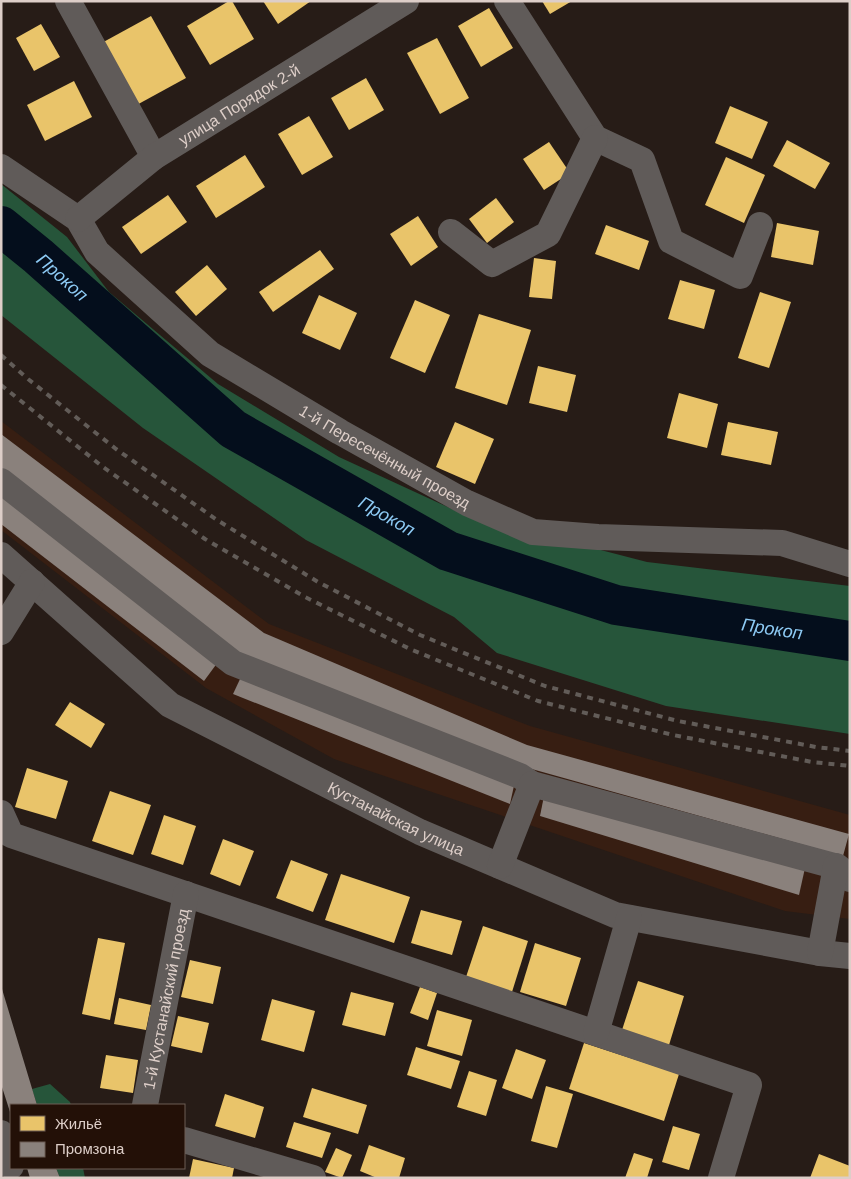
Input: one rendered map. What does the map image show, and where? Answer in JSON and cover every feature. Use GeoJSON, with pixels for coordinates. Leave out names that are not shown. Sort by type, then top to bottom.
{"type":"FeatureCollection","features":[{"type":"Feature","properties":{"kind":"street"},"geometry":{"type":"LineString","coordinates":[[68,1],[154,157]]}},
{"type":"Feature","properties":{"kind":"street","name":"улица Порядок 2-й"},"geometry":{"type":"LineString","coordinates":[[78,219],[154,157],[406,1]]}},
{"type":"Feature","properties":{"kind":"street"},"geometry":{"type":"LineString","coordinates":[[507,1],[595,138],[642,160],[672,241],[740,276],[760,226]]}},
{"type":"Feature","properties":{"kind":"street"},"geometry":{"type":"LineString","coordinates":[[451,232],[492,264],[548,234],[595,138]]}},
{"type":"Feature","properties":{"kind":"street","name":"1-й Пересечённый проезд"},"geometry":{"type":"LineString","coordinates":[[1,167],[78,219],[97,252],[210,354],[340,432],[476,506],[533,532],[598,537],[782,543],[850,564]]}},
{"type":"Feature","properties":{"kind":"street"},"geometry":{"type":"LineString","coordinates":[[1,481],[233,663],[520,776],[532,784],[843,873],[820,953]]}},
{"type":"Feature","properties":{"kind":"street","name":"Кустанайская улица"},"geometry":{"type":"LineString","coordinates":[[1,555],[170,705],[420,832],[615,915],[820,953],[850,956]]}},
{"type":"Feature","properties":{"kind":"street"},"geometry":{"type":"LineString","coordinates":[[1,632],[32,582]]}},
{"type":"Feature","properties":{"kind":"street"},"geometry":{"type":"LineString","coordinates":[[500,866],[532,784]]}},
{"type":"Feature","properties":{"kind":"street"},"geometry":{"type":"LineString","coordinates":[[1,813],[12,836],[749,1085],[721,1178]]}},
{"type":"Feature","properties":{"kind":"street","name":"1-й Кустанайский проезд"},"geometry":{"type":"LineString","coordinates":[[146,1104],[186,894]]}},
{"type":"Feature","properties":{"kind":"street"},"geometry":{"type":"LineString","coordinates":[[596,1033],[629,918]]}},
{"type":"Feature","properties":{"kind":"street"},"geometry":{"type":"LineString","coordinates":[[1,1133],[10,1161]]}},
{"type":"Feature","properties":{"kind":"street"},"geometry":{"type":"LineString","coordinates":[[185,1140],[313,1178]]}},
{"type":"Feature","properties":{"kind":"shaded area"},"geometry":{"type":"Polygon","coordinates":[[[1,421],[269,624],[530,726],[850,815],[850,919],[785,911],[334,759],[206,688],[1,530],[1,421]]]}},
{"type":"Feature","properties":{"kind":"green space"},"geometry":{"type":"Polygon","coordinates":[[[1,184],[67,237],[109,292],[218,384],[339,457],[465,515],[647,562],[850,586],[850,734],[666,706],[497,653],[454,617],[306,540],[143,428],[1,315],[1,184]]]}},
{"type":"Feature","properties":{"kind":"green space"},"geometry":{"type":"Polygon","coordinates":[[[50,1084],[71,1104],[37,1104],[32,1089],[50,1084]]]}},
{"type":"Feature","properties":{"kind":"green space"},"geometry":{"type":"Polygon","coordinates":[[[56,1169],[83,1169],[85,1178],[60,1178],[56,1169]]]}},
{"type":"Feature","properties":{"kind":"building: Жильё"},"geometry":{"type":"Polygon","coordinates":[[[232,1],[254,39],[210,65],[187,26],[232,1]]]}},
{"type":"Feature","properties":{"kind":"building: Жильё"},"geometry":{"type":"Polygon","coordinates":[[[263,1],[311,1],[278,24],[263,1]]]}},
{"type":"Feature","properties":{"kind":"building: Жильё"},"geometry":{"type":"Polygon","coordinates":[[[542,1],[572,1],[550,14],[542,1]]]}},
{"type":"Feature","properties":{"kind":"building: Жильё"},"geometry":{"type":"Polygon","coordinates":[[[489,8],[513,48],[481,67],[458,26],[489,8]]]}},
{"type":"Feature","properties":{"kind":"building: Жильё"},"geometry":{"type":"Polygon","coordinates":[[[151,16],[186,78],[133,107],[98,45],[151,16]]]}},
{"type":"Feature","properties":{"kind":"building: Жильё"},"geometry":{"type":"Polygon","coordinates":[[[41,24],[60,57],[34,71],[16,38],[41,24]]]}},
{"type":"Feature","properties":{"kind":"building: Жильё"},"geometry":{"type":"Polygon","coordinates":[[[437,38],[469,98],[440,114],[407,53],[437,38]]]}},
{"type":"Feature","properties":{"kind":"building: Жильё"},"geometry":{"type":"Polygon","coordinates":[[[366,78],[384,110],[349,130],[331,98],[366,78]]]}},
{"type":"Feature","properties":{"kind":"building: Жильё"},"geometry":{"type":"Polygon","coordinates":[[[74,81],[92,117],[45,141],[27,105],[74,81]]]}},
{"type":"Feature","properties":{"kind":"building: Жильё"},"geometry":{"type":"Polygon","coordinates":[[[730,106],[768,122],[752,159],[715,143],[730,106]]]}},
{"type":"Feature","properties":{"kind":"building: Жильё"},"geometry":{"type":"Polygon","coordinates":[[[309,116],[333,157],[302,175],[278,134],[309,116]]]}},
{"type":"Feature","properties":{"kind":"building: Жильё"},"geometry":{"type":"Polygon","coordinates":[[[787,140],[830,163],[815,189],[773,166],[787,140]]]}},
{"type":"Feature","properties":{"kind":"building: Жильё"},"geometry":{"type":"Polygon","coordinates":[[[549,142],[570,173],[544,190],[523,159],[549,142]]]}},
{"type":"Feature","properties":{"kind":"building: Жильё"},"geometry":{"type":"Polygon","coordinates":[[[245,155],[265,187],[216,218],[196,186],[245,155]]]}},
{"type":"Feature","properties":{"kind":"building: Жильё"},"geometry":{"type":"Polygon","coordinates":[[[726,157],[765,175],[744,223],[705,205],[726,157]]]}},
{"type":"Feature","properties":{"kind":"building: Жильё"},"geometry":{"type":"Polygon","coordinates":[[[168,195],[187,222],[141,254],[122,227],[168,195]]]}},
{"type":"Feature","properties":{"kind":"building: Жильё"},"geometry":{"type":"Polygon","coordinates":[[[496,198],[514,222],[487,243],[469,219],[496,198]]]}},
{"type":"Feature","properties":{"kind":"building: Жильё"},"geometry":{"type":"Polygon","coordinates":[[[418,216],[438,247],[411,266],[390,234],[418,216]]]}},
{"type":"Feature","properties":{"kind":"building: Жильё"},"geometry":{"type":"Polygon","coordinates":[[[777,223],[819,231],[813,265],[771,257],[777,223]]]}},
{"type":"Feature","properties":{"kind":"building: Жильё"},"geometry":{"type":"Polygon","coordinates":[[[606,225],[649,241],[639,270],[595,254],[606,225]]]}},
{"type":"Feature","properties":{"kind":"building: Жильё"},"geometry":{"type":"Polygon","coordinates":[[[320,250],[334,269],[273,312],[259,292],[320,250]]]}},
{"type":"Feature","properties":{"kind":"building: Жильё"},"geometry":{"type":"Polygon","coordinates":[[[534,258],[556,261],[552,299],[529,297],[534,258]]]}},
{"type":"Feature","properties":{"kind":"building: Жильё"},"geometry":{"type":"Polygon","coordinates":[[[207,265],[227,289],[196,316],[175,292],[207,265]]]}},
{"type":"Feature","properties":{"kind":"building: Жильё"},"geometry":{"type":"Polygon","coordinates":[[[680,280],[715,290],[704,329],[668,319],[680,280]]]}},
{"type":"Feature","properties":{"kind":"building: Жильё"},"geometry":{"type":"Polygon","coordinates":[[[760,292],[791,302],[769,368],[738,358],[760,292]]]}},
{"type":"Feature","properties":{"kind":"building: Жильё"},"geometry":{"type":"Polygon","coordinates":[[[319,295],[357,313],[340,350],[302,333],[319,295]]]}},
{"type":"Feature","properties":{"kind":"building: Жильё"},"geometry":{"type":"Polygon","coordinates":[[[415,300],[450,315],[425,373],[390,358],[415,300]]]}},
{"type":"Feature","properties":{"kind":"building: Жильё"},"geometry":{"type":"Polygon","coordinates":[[[479,314],[531,330],[507,405],[455,388],[479,314]]]}},
{"type":"Feature","properties":{"kind":"building: Жильё"},"geometry":{"type":"Polygon","coordinates":[[[538,366],[576,375],[567,412],[529,403],[538,366]]]}},
{"type":"Feature","properties":{"kind":"building: Жильё"},"geometry":{"type":"Polygon","coordinates":[[[679,393],[718,404],[707,448],[667,438],[679,393]]]}},
{"type":"Feature","properties":{"kind":"building: Жильё"},"geometry":{"type":"Polygon","coordinates":[[[455,422],[494,439],[475,484],[436,467],[455,422]]]}},
{"type":"Feature","properties":{"kind":"building: Жильё"},"geometry":{"type":"Polygon","coordinates":[[[728,422],[778,432],[771,465],[721,455],[728,422]]]}},
{"type":"Feature","properties":{"kind":"building: Жильё"},"geometry":{"type":"Polygon","coordinates":[[[70,702],[105,724],[91,748],[55,725],[70,702]]]}},
{"type":"Feature","properties":{"kind":"building: Жильё"},"geometry":{"type":"Polygon","coordinates":[[[27,768],[68,781],[56,819],[15,807],[27,768]]]}},
{"type":"Feature","properties":{"kind":"building: Жильё"},"geometry":{"type":"Polygon","coordinates":[[[110,791],[151,805],[133,855],[92,841],[110,791]]]}},
{"type":"Feature","properties":{"kind":"building: Жильё"},"geometry":{"type":"Polygon","coordinates":[[[164,815],[196,826],[183,865],[151,854],[164,815]]]}},
{"type":"Feature","properties":{"kind":"building: Жильё"},"geometry":{"type":"Polygon","coordinates":[[[223,839],[254,851],[240,886],[210,874],[223,839]]]}},
{"type":"Feature","properties":{"kind":"building: Жильё"},"geometry":{"type":"Polygon","coordinates":[[[291,860],[328,874],[313,912],[276,898],[291,860]]]}},
{"type":"Feature","properties":{"kind":"building: Жильё"},"geometry":{"type":"Polygon","coordinates":[[[341,874],[410,897],[394,943],[325,920],[341,874]]]}},
{"type":"Feature","properties":{"kind":"building: Жильё"},"geometry":{"type":"Polygon","coordinates":[[[421,910],[462,921],[452,955],[411,943],[421,910]]]}},
{"type":"Feature","properties":{"kind":"building: Жильё"},"geometry":{"type":"Polygon","coordinates":[[[483,926],[528,941],[512,992],[466,977],[483,926]]]}},
{"type":"Feature","properties":{"kind":"building: Жильё"},"geometry":{"type":"Polygon","coordinates":[[[98,938],[125,943],[110,1020],[82,1014],[98,938]]]}},
{"type":"Feature","properties":{"kind":"building: Жильё"},"geometry":{"type":"Polygon","coordinates":[[[535,943],[581,958],[566,1006],[520,992],[535,943]]]}},
{"type":"Feature","properties":{"kind":"building: Жильё"},"geometry":{"type":"Polygon","coordinates":[[[190,960],[221,967],[213,1004],[181,997],[190,960]]]}},
{"type":"Feature","properties":{"kind":"building: Жильё"},"geometry":{"type":"Polygon","coordinates":[[[638,981],[684,996],[669,1045],[622,1030],[638,981]]]}},
{"type":"Feature","properties":{"kind":"building: Жильё"},"geometry":{"type":"Polygon","coordinates":[[[420,987],[437,993],[428,1020],[410,1013],[420,987]]]}},
{"type":"Feature","properties":{"kind":"building: Жильё"},"geometry":{"type":"Polygon","coordinates":[[[351,992],[394,1003],[385,1036],[342,1025],[351,992]]]}},
{"type":"Feature","properties":{"kind":"building: Жильё"},"geometry":{"type":"Polygon","coordinates":[[[119,998],[151,1005],[146,1030],[114,1024],[119,998]]]}},
{"type":"Feature","properties":{"kind":"building: Жильё"},"geometry":{"type":"Polygon","coordinates":[[[272,999],[315,1011],[304,1052],[261,1040],[272,999]]]}},
{"type":"Feature","properties":{"kind":"building: Жильё"},"geometry":{"type":"Polygon","coordinates":[[[437,1010],[472,1020],[462,1056],[427,1046],[437,1010]]]}},
{"type":"Feature","properties":{"kind":"building: Жильё"},"geometry":{"type":"Polygon","coordinates":[[[178,1016],[209,1023],[202,1053],[171,1046],[178,1016]]]}},
{"type":"Feature","properties":{"kind":"building: Жильё"},"geometry":{"type":"Polygon","coordinates":[[[584,1043],[679,1074],[664,1121],[569,1089],[584,1043]]]}},
{"type":"Feature","properties":{"kind":"building: Жильё"},"geometry":{"type":"Polygon","coordinates":[[[416,1047],[460,1061],[451,1089],[407,1075],[416,1047]]]}},
{"type":"Feature","properties":{"kind":"building: Жильё"},"geometry":{"type":"Polygon","coordinates":[[[516,1049],[546,1060],[532,1099],[502,1088],[516,1049]]]}},
{"type":"Feature","properties":{"kind":"building: Жильё"},"geometry":{"type":"Polygon","coordinates":[[[106,1055],[138,1060],[133,1093],[100,1088],[106,1055]]]}},
{"type":"Feature","properties":{"kind":"building: Жильё"},"geometry":{"type":"Polygon","coordinates":[[[469,1071],[497,1080],[486,1116],[457,1107],[469,1071]]]}},
{"type":"Feature","properties":{"kind":"building: Жильё"},"geometry":{"type":"Polygon","coordinates":[[[546,1086],[573,1094],[557,1148],[531,1141],[546,1086]]]}},
{"type":"Feature","properties":{"kind":"building: Жильё"},"geometry":{"type":"Polygon","coordinates":[[[312,1088],[367,1105],[358,1134],[303,1117],[312,1088]]]}},
{"type":"Feature","properties":{"kind":"building: Жильё"},"geometry":{"type":"Polygon","coordinates":[[[225,1094],[264,1107],[255,1138],[215,1126],[225,1094]]]}},
{"type":"Feature","properties":{"kind":"building: Жильё"},"geometry":{"type":"Polygon","coordinates":[[[294,1122],[331,1133],[322,1158],[286,1147],[294,1122]]]}},
{"type":"Feature","properties":{"kind":"building: Жильё"},"geometry":{"type":"Polygon","coordinates":[[[673,1126],[700,1134],[689,1170],[662,1162],[673,1126]]]}},
{"type":"Feature","properties":{"kind":"building: Жильё"},"geometry":{"type":"Polygon","coordinates":[[[369,1145],[405,1158],[399,1178],[377,1178],[360,1171],[369,1145]]]}},
{"type":"Feature","properties":{"kind":"building: Жильё"},"geometry":{"type":"Polygon","coordinates":[[[336,1148],[352,1155],[342,1178],[325,1172],[336,1148]]]}},
{"type":"Feature","properties":{"kind":"building: Жильё"},"geometry":{"type":"Polygon","coordinates":[[[634,1153],[653,1159],[647,1178],[625,1178],[634,1153]]]}},
{"type":"Feature","properties":{"kind":"building: Жильё"},"geometry":{"type":"Polygon","coordinates":[[[819,1154],[850,1166],[850,1178],[810,1178],[819,1154]]]}},
{"type":"Feature","properties":{"kind":"building: Жильё"},"geometry":{"type":"Polygon","coordinates":[[[193,1159],[234,1168],[232,1178],[189,1178],[193,1159]]]}},
{"type":"Feature","properties":{"kind":"building: Промзона"},"geometry":{"type":"Polygon","coordinates":[[[1,434],[264,633],[527,745],[849,834],[843,856],[521,766],[241,657],[1,469],[1,434]]]}},
{"type":"Feature","properties":{"kind":"building: Промзона"},"geometry":{"type":"Polygon","coordinates":[[[1,490],[218,662],[204,681],[1,524],[1,490]]]}},
{"type":"Feature","properties":{"kind":"building: Промзона"},"geometry":{"type":"Polygon","coordinates":[[[241,677],[515,781],[510,804],[233,694],[241,677]]]}},
{"type":"Feature","properties":{"kind":"building: Промзона"},"geometry":{"type":"Polygon","coordinates":[[[544,796],[805,868],[799,895],[540,816],[544,796]]]}},
{"type":"Feature","properties":{"kind":"building: Промзона"},"geometry":{"type":"Polygon","coordinates":[[[2,989],[37,1104],[10,1104],[10,1112],[1,1084],[2,989]]]}},
{"type":"Feature","properties":{"kind":"building: Промзона"},"geometry":{"type":"Polygon","coordinates":[[[27,1169],[56,1169],[60,1178],[30,1178],[27,1169]]]}},
{"type":"Feature","properties":{"kind":"waterway","name":"Прокоп"},"geometry":{"type":"LineString","coordinates":[[1,226],[38,256],[233,429],[448,551],[616,605],[850,641]]}},
{"type":"Feature","properties":{"kind":"railway"},"geometry":{"type":"LineString","coordinates":[[1,355],[116,449],[217,520],[318,582],[420,635],[545,686],[678,721],[816,747],[850,751]]}},
{"type":"Feature","properties":{"kind":"railway"},"geometry":{"type":"LineString","coordinates":[[1,385],[103,467],[205,539],[305,597],[412,650],[538,701],[673,735],[812,762],[850,766]]}}]}
